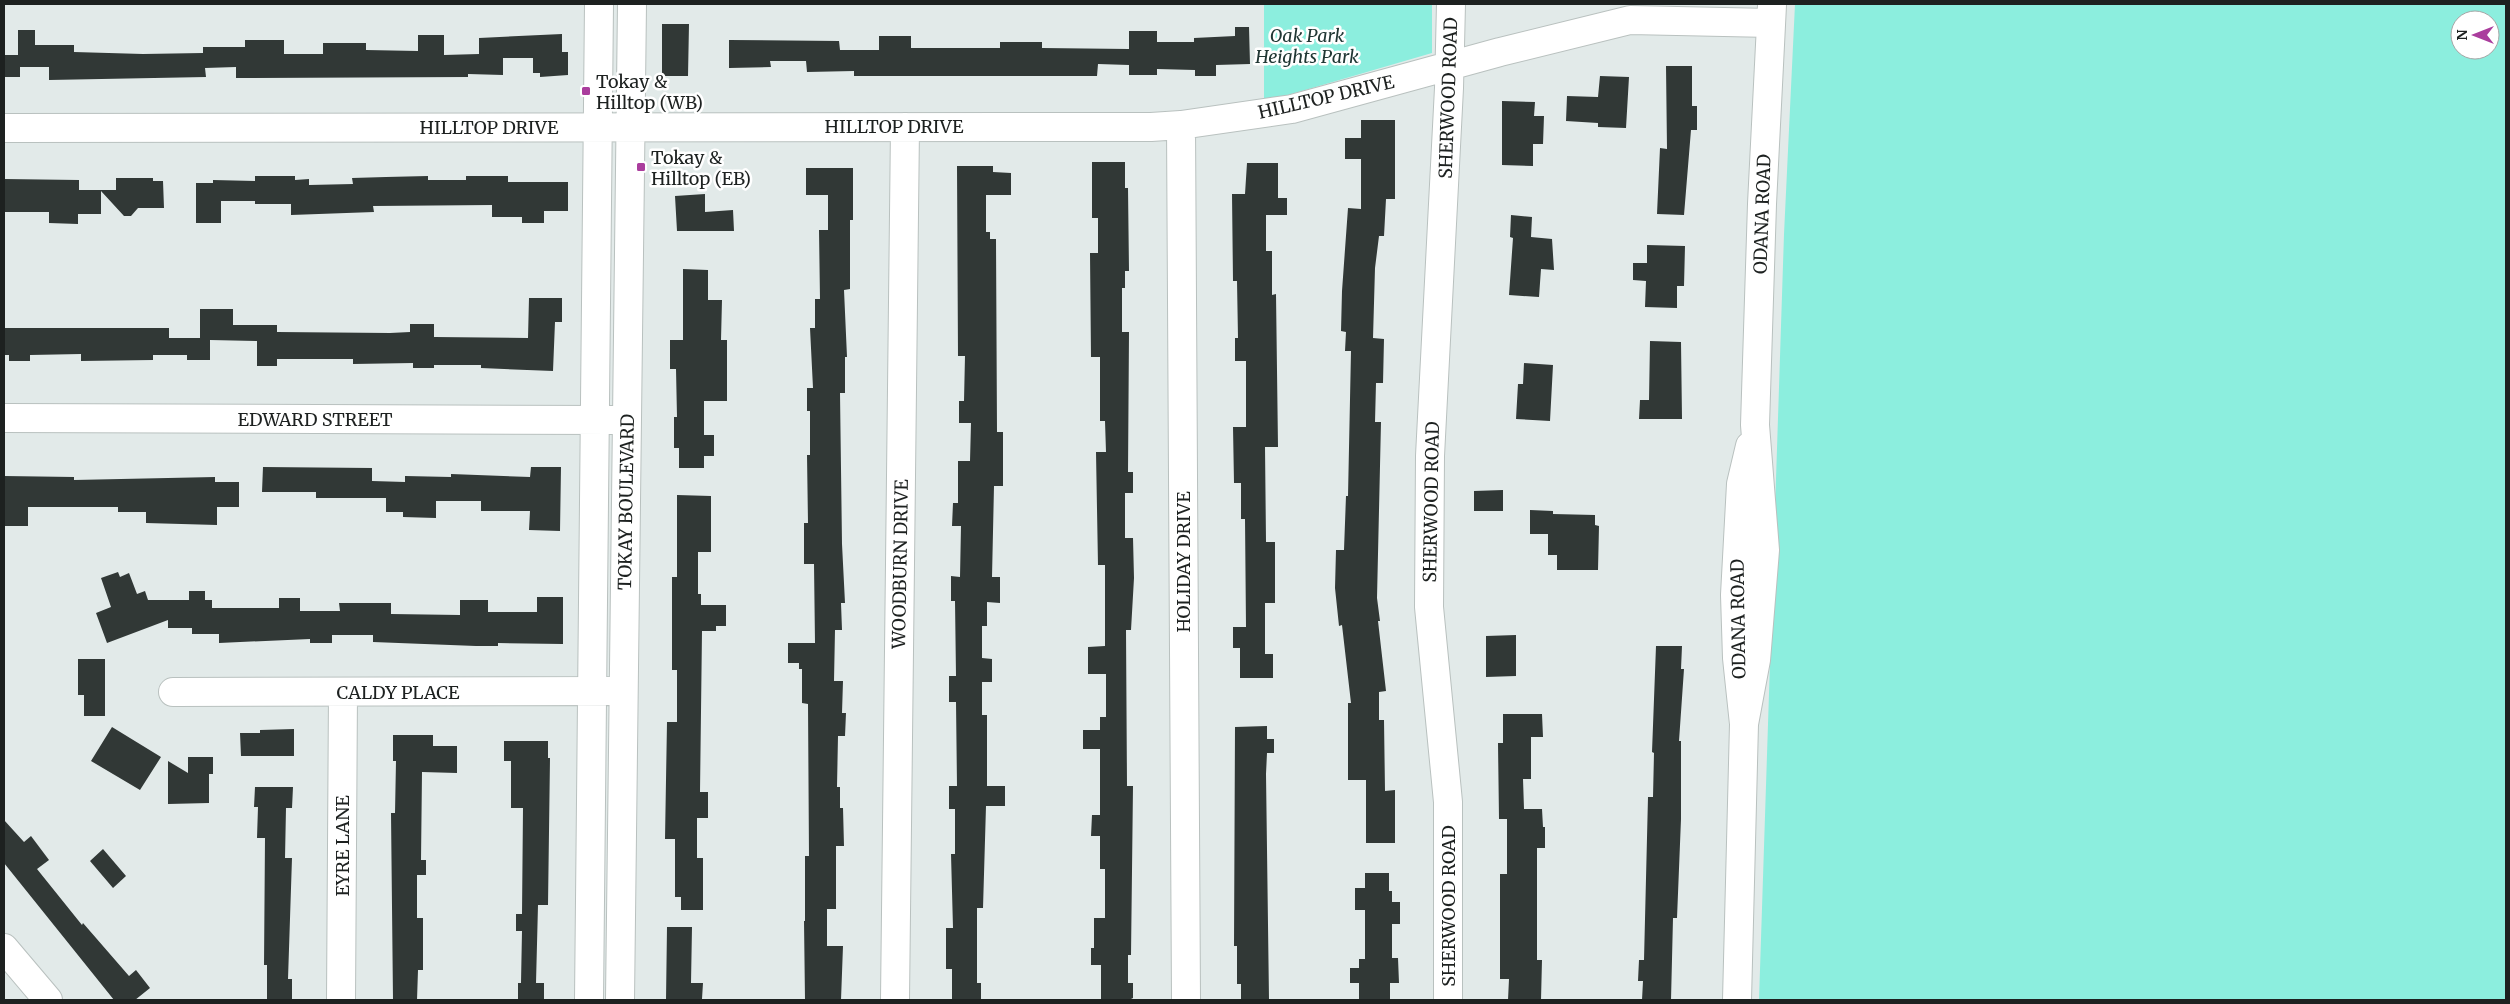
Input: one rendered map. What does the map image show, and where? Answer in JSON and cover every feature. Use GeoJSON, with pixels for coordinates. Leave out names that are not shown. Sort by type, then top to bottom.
{"type":"FeatureCollection","features":[{"type":"Feature","properties":{"kind":"street","name":"TOKAY BOULEVARD"},"geometry":{"type":"LineString","coordinates":[[589,1000],[599,4]]}},
{"type":"Feature","properties":{"kind":"street","name":"TOKAY BOULEVARD"},"geometry":{"type":"LineString","coordinates":[[620,1000],[632,4]]}},
{"type":"Feature","properties":{"kind":"street","name":"SHERWOOD ROAD"},"geometry":{"type":"LineString","coordinates":[[1448,1000],[1448,802],[1428,608],[1430,456],[1450,66],[1451,4]]}},
{"type":"Feature","properties":{"kind":"street","name":"HILLTOP DRIVE"},"geometry":{"type":"LineString","coordinates":[[4,128],[1181,125],[1292,108],[1630,20],[1772,13]]}},
{"type":"Feature","properties":{"kind":"street","name":"ODANA ROAD"},"geometry":{"type":"LineString","coordinates":[[1737,1000],[1744,724],[1737,658],[1735,595],[1741,484],[1755,425],[1762,204],[1772,13]]}},
{"type":"Feature","properties":{"kind":"street","name":"HOLIDAY DRIVE"},"geometry":{"type":"LineString","coordinates":[[1181,125],[1186,1000]]}},
{"type":"Feature","properties":{"kind":"street","name":"WOODBURN DRIVE"},"geometry":{"type":"LineString","coordinates":[[895,1000],[905,127]]}},
{"type":"Feature","properties":{"kind":"street","name":"EDWARD STREET"},"geometry":{"type":"LineString","coordinates":[[4,418],[627,420]]}},
{"type":"Feature","properties":{"kind":"street","name":"CALDY PLACE"},"geometry":{"type":"LineString","coordinates":[[173,692],[623,691]]}},
{"type":"Feature","properties":{"kind":"street","name":"EYRE LANE"},"geometry":{"type":"LineString","coordinates":[[341,1000],[343,692]]}},
{"type":"Feature","properties":{"kind":"street"},"geometry":{"type":"LineString","coordinates":[[4,948],[48,1000]]}},
{"type":"Feature","properties":{"kind":"green space","name":"Oak Park Heights Park"},"geometry":{"type":"Polygon","coordinates":[[[1264,4],[1432,4],[1432,53],[1264,102],[1264,4]]]}},
{"type":"Feature","properties":{"kind":"green space"},"geometry":{"type":"Polygon","coordinates":[[[1795,4],[2506,4],[2506,1000],[1759,1000],[1784,234],[1795,4]]]}},
{"type":"Feature","properties":{"kind":"building"},"geometry":{"type":"Polygon","coordinates":[[[662,24],[689,24],[688,76],[662,76],[662,24]]]}},
{"type":"Feature","properties":{"kind":"building"},"geometry":{"type":"Polygon","coordinates":[[[1235,27],[1249,27],[1250,64],[1216,65],[1216,76],[1195,76],[1195,70],[1157,69],[1157,75],[1129,75],[1129,65],[1098,64],[1097,76],[854,76],[854,71],[807,72],[806,61],[770,61],[771,67],[729,68],[729,40],[839,41],[840,50],[879,50],[879,36],[911,36],[911,48],[1000,48],[1000,42],[1042,42],[1042,48],[1129,49],[1129,31],[1157,31],[1157,42],[1194,42],[1194,38],[1235,36],[1235,27]]]}},
{"type":"Feature","properties":{"kind":"building"},"geometry":{"type":"Polygon","coordinates":[[[18,30],[35,30],[35,45],[74,45],[74,52],[143,54],[203,53],[203,47],[245,47],[245,40],[284,40],[284,54],[323,54],[323,43],[366,43],[366,50],[418,51],[418,35],[444,35],[444,55],[479,54],[479,38],[562,34],[562,52],[568,52],[568,75],[540,77],[540,73],[533,73],[533,58],[503,58],[503,75],[468,74],[468,77],[236,78],[236,67],[205,68],[206,77],[49,80],[49,67],[20,67],[20,77],[4,77],[4,55],[18,55],[18,30]]]}},
{"type":"Feature","properties":{"kind":"building"},"geometry":{"type":"Polygon","coordinates":[[[1666,66],[1692,66],[1692,106],[1697,106],[1697,130],[1691,130],[1684,215],[1657,214],[1660,148],[1667,149],[1666,66]]]}},
{"type":"Feature","properties":{"kind":"building"},"geometry":{"type":"Polygon","coordinates":[[[1600,76],[1629,77],[1626,128],[1598,127],[1598,123],[1566,121],[1567,96],[1598,97],[1600,76]]]}},
{"type":"Feature","properties":{"kind":"building"},"geometry":{"type":"Polygon","coordinates":[[[1502,101],[1535,102],[1534,116],[1544,116],[1543,144],[1533,144],[1533,166],[1502,165],[1502,101]]]}},
{"type":"Feature","properties":{"kind":"building"},"geometry":{"type":"Polygon","coordinates":[[[1361,120],[1395,120],[1395,199],[1386,199],[1384,236],[1379,236],[1375,268],[1373,338],[1384,339],[1383,383],[1376,383],[1375,422],[1381,422],[1377,598],[1386,691],[1379,692],[1379,720],[1384,720],[1385,791],[1395,790],[1395,843],[1366,843],[1366,780],[1348,780],[1348,703],[1351,703],[1342,625],[1339,626],[1335,588],[1336,550],[1344,550],[1346,496],[1348,496],[1351,351],[1345,351],[1346,332],[1341,331],[1342,291],[1348,208],[1361,209],[1361,159],[1345,159],[1345,138],[1361,138],[1361,120]]]}},
{"type":"Feature","properties":{"kind":"building"},"geometry":{"type":"Polygon","coordinates":[[[1092,162],[1125,162],[1125,188],[1128,188],[1129,271],[1125,271],[1125,288],[1122,288],[1122,332],[1129,332],[1128,472],[1133,472],[1133,493],[1125,493],[1125,538],[1133,538],[1134,578],[1131,630],[1126,630],[1127,786],[1133,786],[1131,955],[1128,955],[1128,983],[1133,983],[1133,998],[1129,1000],[1101,1000],[1101,965],[1091,965],[1091,948],[1094,948],[1094,918],[1105,918],[1105,869],[1100,869],[1100,836],[1091,836],[1092,815],[1100,815],[1100,749],[1083,749],[1083,730],[1100,730],[1100,717],[1106,717],[1106,674],[1088,674],[1088,647],[1105,646],[1105,565],[1098,565],[1096,452],[1106,452],[1105,421],[1100,421],[1100,357],[1091,357],[1090,253],[1098,253],[1098,218],[1092,218],[1092,162]]]}},
{"type":"Feature","properties":{"kind":"building"},"geometry":{"type":"Polygon","coordinates":[[[1247,163],[1278,163],[1278,198],[1287,198],[1287,215],[1266,215],[1266,251],[1272,251],[1272,295],[1276,294],[1278,447],[1265,447],[1266,542],[1275,542],[1275,603],[1265,603],[1265,654],[1273,654],[1273,678],[1240,678],[1240,648],[1233,648],[1233,627],[1246,627],[1245,519],[1241,519],[1241,483],[1234,483],[1233,427],[1246,427],[1246,361],[1235,361],[1235,338],[1238,338],[1237,281],[1233,281],[1232,194],[1245,194],[1247,163]]]}},
{"type":"Feature","properties":{"kind":"building"},"geometry":{"type":"Polygon","coordinates":[[[957,166],[993,166],[993,172],[1011,173],[1011,195],[986,195],[986,232],[990,232],[990,239],[996,239],[997,432],[1003,432],[1003,486],[994,486],[992,577],[1000,577],[1000,603],[987,602],[987,626],[982,626],[982,658],[992,659],[992,682],[982,682],[982,715],[987,715],[987,786],[1005,786],[1005,806],[986,806],[983,908],[977,908],[977,983],[981,983],[981,1000],[952,1000],[952,969],[946,969],[946,928],[953,928],[951,854],[955,854],[955,809],[949,809],[949,786],[957,786],[956,702],[949,702],[949,676],[956,676],[955,601],[951,601],[951,576],[960,577],[961,526],[952,526],[953,503],[958,503],[958,461],[970,461],[971,423],[959,423],[959,401],[964,401],[965,356],[958,356],[957,166]]]}},
{"type":"Feature","properties":{"kind":"building"},"geometry":{"type":"Polygon","coordinates":[[[806,168],[853,168],[853,220],[850,220],[850,289],[844,290],[847,357],[845,357],[845,393],[840,393],[842,544],[845,603],[841,603],[842,630],[835,630],[834,681],[843,681],[842,713],[846,713],[845,736],[838,736],[837,787],[840,787],[840,808],[843,808],[844,846],[836,846],[836,909],[827,909],[827,946],[843,946],[841,1000],[805,1000],[805,856],[809,856],[808,704],[802,703],[802,669],[799,669],[799,663],[788,663],[788,643],[815,643],[814,564],[804,564],[804,523],[808,523],[807,455],[810,455],[810,411],[807,411],[807,388],[813,388],[810,328],[815,328],[815,299],[820,299],[819,230],[828,230],[828,195],[806,195],[806,168]]]}},
{"type":"Feature","properties":{"kind":"building"},"geometry":{"type":"Polygon","coordinates":[[[255,176],[295,176],[295,180],[309,179],[309,185],[353,184],[352,178],[428,176],[428,180],[466,180],[466,176],[508,176],[508,182],[568,182],[568,211],[544,211],[544,223],[522,223],[522,217],[492,217],[492,205],[373,206],[374,212],[291,215],[291,204],[255,204],[255,201],[221,201],[221,223],[196,223],[196,183],[213,183],[213,180],[255,181],[255,176]]]}},
{"type":"Feature","properties":{"kind":"building"},"geometry":{"type":"Polygon","coordinates":[[[116,178],[153,178],[153,181],[163,181],[164,208],[138,208],[131,216],[124,216],[101,191],[101,214],[78,214],[78,224],[49,223],[49,212],[4,212],[4,179],[79,180],[79,190],[116,190],[116,178]]]}},
{"type":"Feature","properties":{"kind":"building"},"geometry":{"type":"Polygon","coordinates":[[[705,194],[705,212],[733,210],[734,231],[677,231],[675,196],[705,194]]]}},
{"type":"Feature","properties":{"kind":"building"},"geometry":{"type":"Polygon","coordinates":[[[1511,215],[1532,217],[1531,237],[1552,239],[1554,270],[1541,269],[1539,297],[1509,295],[1513,238],[1510,237],[1511,215]]]}},
{"type":"Feature","properties":{"kind":"building"},"geometry":{"type":"Polygon","coordinates":[[[1647,245],[1685,246],[1684,286],[1677,286],[1677,308],[1645,307],[1646,281],[1633,280],[1633,263],[1647,263],[1647,245]]]}},
{"type":"Feature","properties":{"kind":"building"},"geometry":{"type":"Polygon","coordinates":[[[683,269],[708,270],[708,300],[722,300],[721,340],[727,340],[727,401],[704,401],[704,435],[714,435],[714,456],[704,456],[704,468],[679,468],[679,448],[674,448],[674,417],[677,417],[676,369],[670,369],[670,340],[683,340],[683,269]]]}},
{"type":"Feature","properties":{"kind":"building"},"geometry":{"type":"Polygon","coordinates":[[[529,298],[562,298],[562,322],[555,322],[553,371],[481,368],[481,365],[434,365],[434,368],[413,368],[413,363],[353,364],[353,359],[277,359],[277,366],[257,366],[257,341],[210,340],[210,360],[187,360],[187,355],[153,355],[153,360],[81,361],[81,354],[30,355],[30,361],[9,361],[9,355],[4,355],[4,328],[169,328],[169,338],[200,338],[200,309],[233,309],[233,325],[277,325],[277,332],[410,332],[410,324],[434,324],[434,337],[528,338],[529,298]]]}},
{"type":"Feature","properties":{"kind":"building"},"geometry":{"type":"Polygon","coordinates":[[[1650,341],[1681,342],[1682,419],[1639,419],[1640,400],[1649,400],[1650,341]]]}},
{"type":"Feature","properties":{"kind":"building"},"geometry":{"type":"Polygon","coordinates":[[[1524,363],[1553,365],[1550,421],[1516,419],[1518,384],[1523,384],[1524,363]]]}},
{"type":"Feature","properties":{"kind":"building"},"geometry":{"type":"Polygon","coordinates":[[[263,467],[372,468],[372,481],[405,482],[405,476],[451,477],[451,474],[530,477],[531,467],[561,467],[560,531],[529,530],[530,511],[481,511],[481,501],[436,501],[436,518],[403,517],[403,512],[386,512],[386,498],[316,498],[316,492],[262,492],[263,467]]]}},
{"type":"Feature","properties":{"kind":"building"},"geometry":{"type":"Polygon","coordinates":[[[4,476],[74,477],[74,480],[215,477],[215,482],[239,482],[239,507],[217,507],[217,525],[146,523],[146,512],[118,512],[118,507],[28,507],[28,526],[4,526],[4,476]]]}},
{"type":"Feature","properties":{"kind":"building"},"geometry":{"type":"Polygon","coordinates":[[[1503,490],[1503,511],[1474,511],[1474,491],[1503,490]]]}},
{"type":"Feature","properties":{"kind":"building"},"geometry":{"type":"Polygon","coordinates":[[[677,495],[711,496],[711,552],[698,552],[698,594],[701,594],[701,605],[726,605],[726,626],[716,626],[716,631],[702,631],[700,792],[708,792],[708,818],[697,818],[697,858],[703,858],[703,910],[681,910],[681,897],[675,897],[675,839],[665,839],[667,722],[677,722],[677,670],[672,670],[672,577],[677,577],[677,495]]]}},
{"type":"Feature","properties":{"kind":"building"},"geometry":{"type":"Polygon","coordinates":[[[1530,510],[1553,511],[1553,514],[1595,515],[1595,525],[1599,526],[1598,570],[1557,570],[1557,555],[1548,555],[1548,534],[1530,534],[1530,510]]]}},
{"type":"Feature","properties":{"kind":"building"},"geometry":{"type":"Polygon","coordinates":[[[118,572],[120,577],[129,573],[137,594],[145,591],[148,600],[189,600],[189,591],[205,591],[205,600],[212,600],[212,608],[279,608],[279,598],[300,598],[300,611],[340,611],[339,603],[391,603],[391,614],[460,615],[460,600],[488,600],[488,612],[537,612],[537,597],[563,597],[563,644],[498,643],[498,646],[476,646],[373,642],[373,635],[332,635],[332,643],[310,643],[310,639],[219,643],[219,634],[192,634],[192,628],[168,628],[168,620],[107,643],[96,613],[111,607],[101,578],[118,572]]]}},
{"type":"Feature","properties":{"kind":"building"},"geometry":{"type":"Polygon","coordinates":[[[1516,635],[1516,676],[1486,677],[1486,636],[1516,635]]]}},
{"type":"Feature","properties":{"kind":"building"},"geometry":{"type":"Polygon","coordinates":[[[1656,646],[1682,646],[1681,669],[1684,669],[1679,741],[1681,741],[1681,819],[1677,918],[1673,918],[1671,1000],[1642,1000],[1643,981],[1638,981],[1639,960],[1644,960],[1648,797],[1653,797],[1654,753],[1652,752],[1656,646]]]}},
{"type":"Feature","properties":{"kind":"building"},"geometry":{"type":"Polygon","coordinates":[[[78,659],[105,659],[105,716],[84,716],[84,695],[78,695],[78,659]]]}},
{"type":"Feature","properties":{"kind":"building"},"geometry":{"type":"Polygon","coordinates":[[[1503,714],[1542,714],[1543,737],[1531,737],[1531,779],[1523,779],[1524,809],[1542,809],[1543,827],[1545,827],[1545,848],[1537,848],[1537,960],[1542,960],[1541,1000],[1508,1000],[1509,979],[1500,979],[1500,874],[1507,874],[1507,819],[1499,819],[1498,743],[1503,743],[1503,714]]]}},
{"type":"Feature","properties":{"kind":"building"},"geometry":{"type":"Polygon","coordinates":[[[1267,726],[1267,739],[1274,739],[1274,753],[1267,753],[1266,774],[1269,1000],[1241,1000],[1241,984],[1237,984],[1237,946],[1234,946],[1235,727],[1267,726]]]}},
{"type":"Feature","properties":{"kind":"building"},"geometry":{"type":"Polygon","coordinates":[[[112,727],[161,757],[140,790],[91,761],[112,727]]]}},
{"type":"Feature","properties":{"kind":"building"},"geometry":{"type":"Polygon","coordinates":[[[294,729],[294,756],[241,756],[240,733],[260,733],[260,730],[294,729]]]}},
{"type":"Feature","properties":{"kind":"building"},"geometry":{"type":"Polygon","coordinates":[[[393,735],[433,735],[433,746],[457,746],[457,773],[422,772],[421,860],[426,860],[426,875],[417,875],[417,918],[423,918],[423,970],[418,970],[417,1000],[393,1000],[391,813],[395,813],[396,761],[393,761],[393,735]]]}},
{"type":"Feature","properties":{"kind":"building"},"geometry":{"type":"Polygon","coordinates":[[[504,741],[548,741],[548,758],[550,758],[548,905],[538,905],[536,983],[544,983],[544,1000],[518,1000],[518,983],[521,983],[522,931],[516,931],[516,914],[522,914],[523,808],[511,808],[511,761],[504,761],[504,741]]]}},
{"type":"Feature","properties":{"kind":"building"},"geometry":{"type":"Polygon","coordinates":[[[188,757],[213,757],[213,774],[209,774],[209,803],[168,804],[168,761],[188,773],[188,757]]]}},
{"type":"Feature","properties":{"kind":"building"},"geometry":{"type":"Polygon","coordinates":[[[255,787],[293,787],[292,808],[286,808],[285,858],[292,858],[288,979],[292,979],[292,1000],[267,1000],[267,965],[264,965],[265,838],[257,838],[258,807],[254,807],[255,787]]]}},
{"type":"Feature","properties":{"kind":"building"},"geometry":{"type":"Polygon","coordinates":[[[4,820],[24,842],[31,836],[49,860],[37,869],[82,925],[83,923],[129,976],[136,970],[150,988],[135,1000],[114,1000],[4,863],[4,820]]]}},
{"type":"Feature","properties":{"kind":"building"},"geometry":{"type":"Polygon","coordinates":[[[103,849],[126,876],[113,888],[90,861],[103,849]]]}},
{"type":"Feature","properties":{"kind":"building"},"geometry":{"type":"Polygon","coordinates":[[[1365,873],[1389,873],[1389,891],[1392,891],[1392,902],[1400,902],[1400,924],[1392,924],[1392,958],[1398,958],[1399,983],[1390,983],[1390,1000],[1359,1000],[1359,983],[1350,983],[1350,968],[1359,968],[1359,959],[1365,959],[1365,910],[1355,910],[1355,888],[1365,888],[1365,873]]]}},
{"type":"Feature","properties":{"kind":"building"},"geometry":{"type":"Polygon","coordinates":[[[667,927],[692,927],[691,983],[703,983],[702,999],[666,1000],[667,927]]]}},
{"type":"Feature","properties":{"kind":"place","name":"Tokay & Hilltop (WB)"},"geometry":{"type":"Point","coordinates":[586,91]}},
{"type":"Feature","properties":{"kind":"place","name":"Tokay & Hilltop (EB)"},"geometry":{"type":"Point","coordinates":[641,167]}}]}
